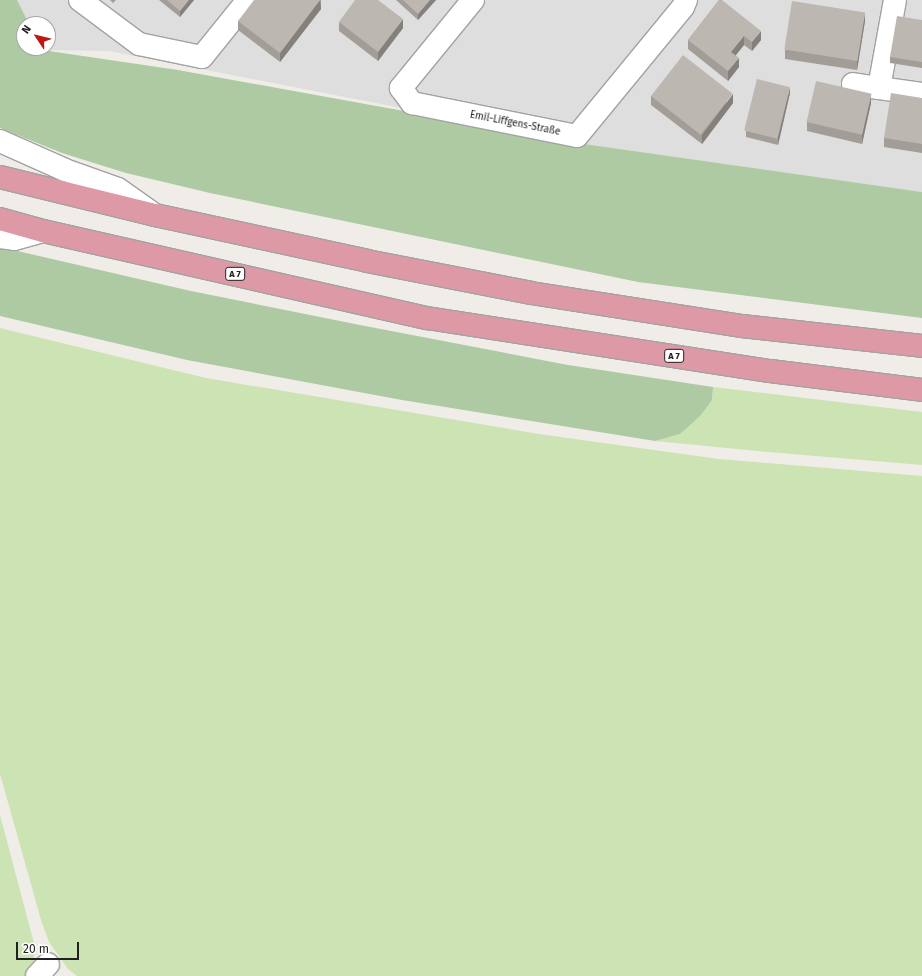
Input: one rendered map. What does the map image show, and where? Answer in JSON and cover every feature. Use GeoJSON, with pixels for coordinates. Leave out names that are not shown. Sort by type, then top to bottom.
{"type":"FeatureCollection","features":[{"type":"Feature","properties":{"kind":"highway"},"geometry":{"type":"LineString","coordinates":[[0,177],[155,215],[367,261],[531,294],[742,326],[922,346]]}},
{"type":"Feature","properties":{"kind":"highway","name":"A 7"},"geometry":{"type":"LineString","coordinates":[[0,219],[427,318],[770,371],[922,390]]}},
{"type":"Feature","properties":{"kind":"street"},"geometry":{"type":"LineString","coordinates":[[80,0],[139,44],[202,57],[248,0]]}},
{"type":"Feature","properties":{"kind":"street","name":"Emil-Liffgens-Straße"},"geometry":{"type":"LineString","coordinates":[[474,0],[402,88],[412,104],[577,136],[683,7],[686,0]]}},
{"type":"Feature","properties":{"kind":"street"},"geometry":{"type":"LineString","coordinates":[[879,88],[895,0]]}},
{"type":"Feature","properties":{"kind":"street"},"geometry":{"type":"LineString","coordinates":[[853,84],[922,94]]}},
{"type":"Feature","properties":{"kind":"street"},"geometry":{"type":"LineString","coordinates":[[0,141],[65,170],[118,189],[155,215]]}},
{"type":"Feature","properties":{"kind":"street"},"geometry":{"type":"LineString","coordinates":[[0,237],[14,239],[43,230]]}},
{"type":"Feature","properties":{"kind":"shaded area"},"geometry":{"type":"Polygon","coordinates":[[[0,0],[922,0],[922,192],[591,145],[109,51],[56,50],[56,16],[16,16],[0,0]]]}},
{"type":"Feature","properties":{"kind":"green space"},"geometry":{"type":"Polygon","coordinates":[[[0,0],[17,0],[25,16],[16,16],[16,56],[56,56],[56,52],[178,70],[591,145],[922,192],[922,318],[638,282],[210,193],[126,173],[62,153],[0,128],[0,0]]]}},
{"type":"Feature","properties":{"kind":"green space"},"geometry":{"type":"Polygon","coordinates":[[[0,247],[191,291],[360,325],[568,365],[713,387],[712,400],[700,416],[680,434],[655,441],[402,400],[187,360],[0,316],[0,247]]]}},
{"type":"Feature","properties":{"kind":"green space"},"geometry":{"type":"Polygon","coordinates":[[[0,328],[206,378],[539,434],[719,459],[922,476],[922,976],[77,976],[68,969],[49,942],[41,920],[0,774],[0,328]]]}},
{"type":"Feature","properties":{"kind":"green space"},"geometry":{"type":"Polygon","coordinates":[[[713,387],[922,412],[922,465],[655,441],[680,434],[712,400],[713,387]]]}},
{"type":"Feature","properties":{"kind":"green space"},"geometry":{"type":"Polygon","coordinates":[[[0,815],[34,943],[34,962],[28,976],[0,976],[0,815]]]}},
{"type":"Feature","properties":{"kind":"building"},"geometry":{"type":"Polygon","coordinates":[[[167,0],[189,0],[180,11],[167,0]]]}},
{"type":"Feature","properties":{"kind":"building"},"geometry":{"type":"Polygon","coordinates":[[[254,0],[320,0],[280,53],[238,21],[254,0]]]}},
{"type":"Feature","properties":{"kind":"building"},"geometry":{"type":"Polygon","coordinates":[[[355,0],[378,0],[403,19],[378,52],[339,22],[355,0]]]}},
{"type":"Feature","properties":{"kind":"building"},"geometry":{"type":"Polygon","coordinates":[[[403,0],[430,0],[418,14],[403,0]]]}},
{"type":"Feature","properties":{"kind":"building"},"geometry":{"type":"Polygon","coordinates":[[[719,0],[722,0],[761,31],[752,42],[744,36],[731,52],[739,58],[728,71],[688,40],[719,0]]]}},
{"type":"Feature","properties":{"kind":"building"},"geometry":{"type":"Polygon","coordinates":[[[792,1],[865,13],[857,61],[784,49],[792,1]]]}},
{"type":"Feature","properties":{"kind":"building"},"geometry":{"type":"Polygon","coordinates":[[[897,16],[922,20],[922,62],[890,57],[897,16]]]}},
{"type":"Feature","properties":{"kind":"building"},"geometry":{"type":"Polygon","coordinates":[[[683,55],[733,94],[701,135],[651,96],[683,55]]]}},
{"type":"Feature","properties":{"kind":"building"},"geometry":{"type":"Polygon","coordinates":[[[757,79],[790,87],[777,139],[744,130],[757,79]]]}},
{"type":"Feature","properties":{"kind":"building"},"geometry":{"type":"Polygon","coordinates":[[[816,81],[872,94],[862,135],[807,122],[816,81]]]}},
{"type":"Feature","properties":{"kind":"building"},"geometry":{"type":"Polygon","coordinates":[[[891,93],[922,98],[922,144],[884,138],[891,93]]]}}]}
